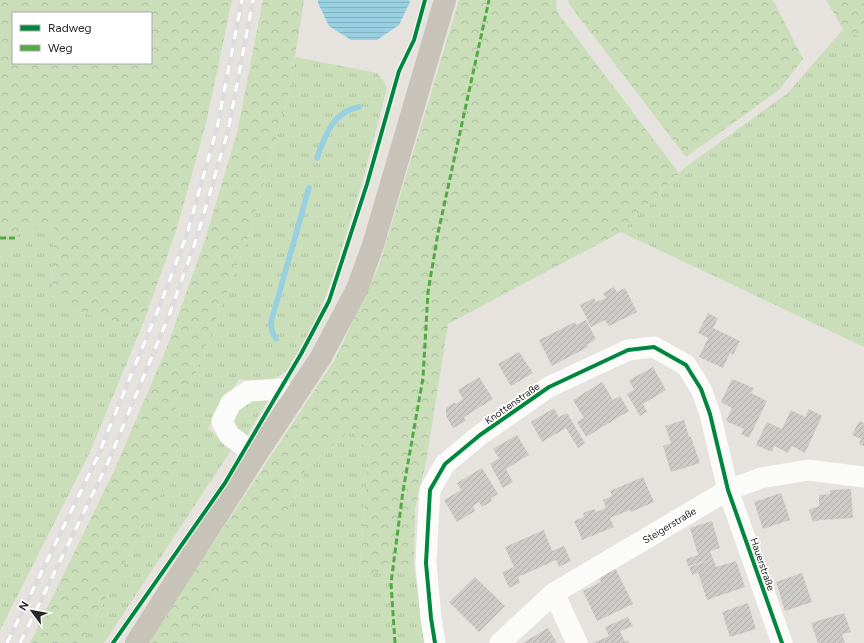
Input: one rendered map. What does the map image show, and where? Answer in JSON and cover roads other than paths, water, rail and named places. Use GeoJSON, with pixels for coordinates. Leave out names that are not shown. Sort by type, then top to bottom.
{"type":"FeatureCollection","features":[{"type":"Feature","properties":{"kind":"main road"},"geometry":{"type":"LineString","coordinates":[[136,643],[256,455],[321,357],[357,289],[373,245],[445,0]]}},
{"type":"Feature","properties":{"kind":"street","name":"Knottenstraße"},"geometry":{"type":"LineString","coordinates":[[435,643],[426,563],[430,490],[444,464],[480,436],[549,387],[628,350],[654,346],[686,365],[701,389],[710,414],[728,490]]}},
{"type":"Feature","properties":{"kind":"street"},"geometry":{"type":"LineString","coordinates":[[256,455],[229,435],[222,421],[231,403],[250,391],[281,389]]}},
{"type":"Feature","properties":{"kind":"street","name":"Steigerstraße"},"geometry":{"type":"LineString","coordinates":[[500,643],[554,593],[728,490],[761,478],[808,470],[864,477]]}},
{"type":"Feature","properties":{"kind":"street","name":"Hauerstraße"},"geometry":{"type":"LineString","coordinates":[[728,490],[782,643]]}},
{"type":"Feature","properties":{"kind":"street"},"geometry":{"type":"LineString","coordinates":[[554,593],[577,643]]}},
{"type":"Feature","properties":{"kind":"water"},"geometry":{"type":"Polygon","coordinates":[[[318,0],[409,0],[410,2],[399,25],[377,40],[351,40],[329,26],[318,0]]]}},
{"type":"Feature","properties":{"kind":"waterway"},"geometry":{"type":"LineString","coordinates":[[317,158],[323,141],[336,119],[350,110],[359,107]]}},
{"type":"Feature","properties":{"kind":"waterway"},"geometry":{"type":"LineString","coordinates":[[276,339],[272,331],[271,322],[309,188]]}},
{"type":"Feature","properties":{"kind":"railway"},"geometry":{"type":"LineString","coordinates":[[7,643],[97,458],[164,295],[187,234],[217,128],[242,0]]}},
{"type":"Feature","properties":{"kind":"railway"},"geometry":{"type":"LineString","coordinates":[[20,643],[107,465],[170,313],[197,237],[228,131],[253,0]]}}]}
